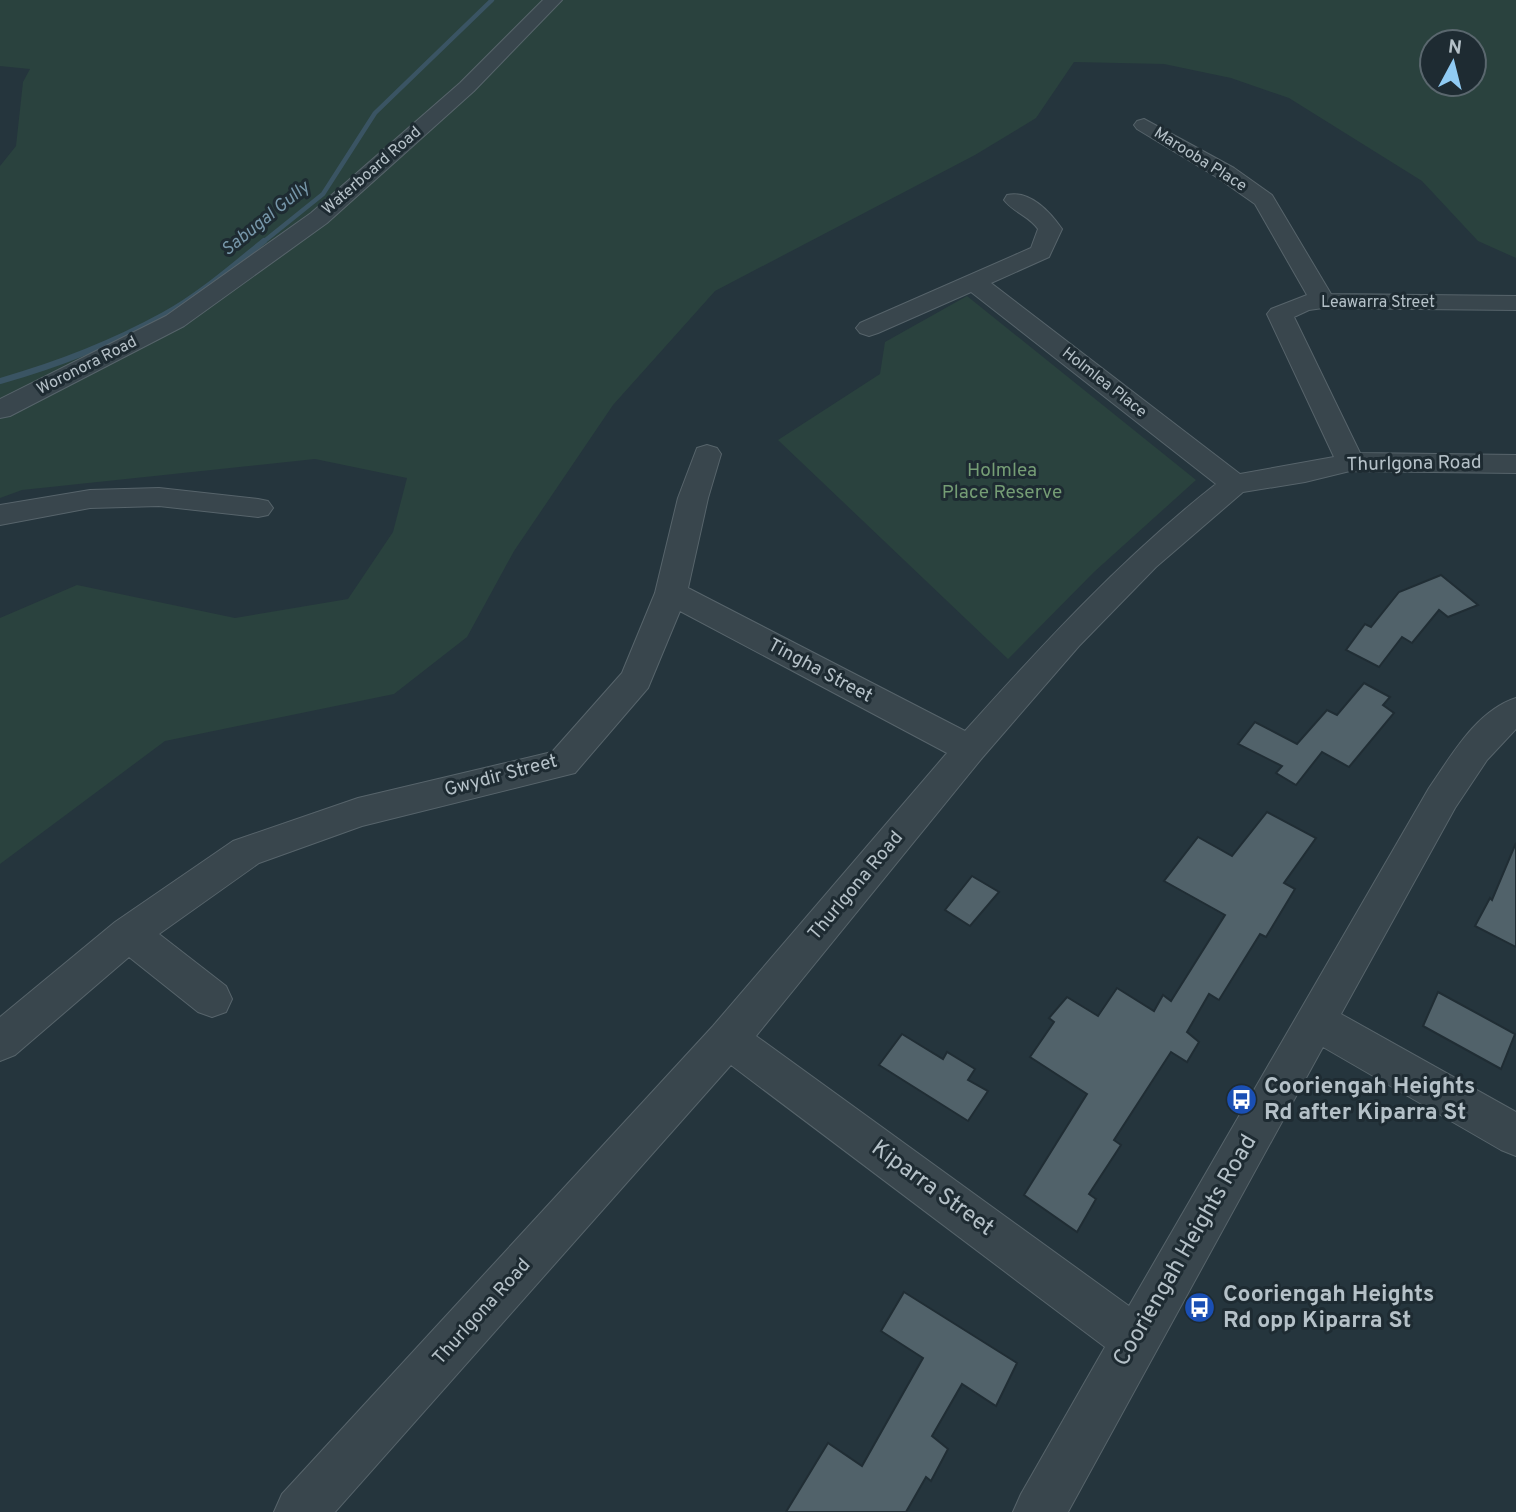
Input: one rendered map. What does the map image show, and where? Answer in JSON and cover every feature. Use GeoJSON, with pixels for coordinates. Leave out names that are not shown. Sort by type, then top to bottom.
{"type":"FeatureCollection","features":[{"type":"Feature","properties":{"kind":"street","name":"Waterboard Road"},"geometry":{"type":"LineString","coordinates":[[175,321],[318,218],[467,87],[553,0]]}},
{"type":"Feature","properties":{"kind":"street","name":"Marooba Place"},"geometry":{"type":"LineString","coordinates":[[1144,125],[1226,173],[1264,200],[1323,301]]}},
{"type":"Feature","properties":{"kind":"street"},"geometry":{"type":"LineString","coordinates":[[869,328],[1041,252],[1050,229],[1039,214],[1015,200]]}},
{"type":"Feature","properties":{"kind":"street","name":"Holmlea Place"},"geometry":{"type":"LineString","coordinates":[[974,282],[1234,484]]}},
{"type":"Feature","properties":{"kind":"street","name":"Leawarra Street"},"geometry":{"type":"LineString","coordinates":[[1350,462],[1280,314],[1304,303],[1323,301],[1516,303]]}},
{"type":"Feature","properties":{"kind":"street","name":"Woronora Road"},"geometry":{"type":"LineString","coordinates":[[0,410],[175,321]]}},
{"type":"Feature","properties":{"kind":"street","name":"Gwydir Street"},"geometry":{"type":"LineString","coordinates":[[0,1042],[129,934],[246,852],[358,812],[563,763],[636,679],[671,593],[707,454]]}},
{"type":"Feature","properties":{"kind":"street","name":"Thurlgona Road"},"geometry":{"type":"LineString","coordinates":[[300,1512],[728,1039],[970,749],[1068,638],[1145,560],[1234,484],[1350,462],[1513,469]]}},
{"type":"Feature","properties":{"kind":"street"},"geometry":{"type":"LineString","coordinates":[[0,515],[90,499],[159,497],[258,508]]}},
{"type":"Feature","properties":{"kind":"street","name":"Tingha Street"},"geometry":{"type":"LineString","coordinates":[[671,593],[970,749]]}},
{"type":"Feature","properties":{"kind":"street","name":"Cooriengah Heights Road"},"geometry":{"type":"LineString","coordinates":[[1039,1512],[1442,798],[1494,728],[1516,711]]}},
{"type":"Feature","properties":{"kind":"street"},"geometry":{"type":"LineString","coordinates":[[129,934],[212,999]]}},
{"type":"Feature","properties":{"kind":"street"},"geometry":{"type":"LineString","coordinates":[[1317,1022],[1516,1135]]}},
{"type":"Feature","properties":{"kind":"street","name":"Kiparra Street"},"geometry":{"type":"LineString","coordinates":[[728,1039],[1135,1340]]}},
{"type":"Feature","properties":{"kind":"green space"},"geometry":{"type":"Polygon","coordinates":[[[0,0],[1516,0],[1516,258],[1478,241],[1422,181],[1289,98],[1231,78],[1164,64],[1074,62],[1036,118],[975,155],[715,291],[613,405],[514,551],[467,637],[394,694],[165,741],[0,864],[0,618],[77,585],[235,618],[348,599],[393,532],[407,478],[315,459],[22,490],[0,498],[0,166],[16,146],[23,82],[30,69],[0,66],[0,0]]]}},
{"type":"Feature","properties":{"kind":"green space","name":"Holmlea Place Reserve"},"geometry":{"type":"Polygon","coordinates":[[[967,296],[1196,480],[1094,572],[1008,659],[778,440],[880,374],[885,342],[967,296]]]}},
{"type":"Feature","properties":{"kind":"building"},"geometry":{"type":"Polygon","coordinates":[[[1441,575],[1478,605],[1448,617],[1439,610],[1412,643],[1402,637],[1379,667],[1346,650],[1365,624],[1371,627],[1399,592],[1441,575]]]}},
{"type":"Feature","properties":{"kind":"building"},"geometry":{"type":"Polygon","coordinates":[[[1364,683],[1390,697],[1383,705],[1394,713],[1349,767],[1322,752],[1296,785],[1276,773],[1282,766],[1238,744],[1255,722],[1297,744],[1327,710],[1337,715],[1364,683]]]}},
{"type":"Feature","properties":{"kind":"building"},"geometry":{"type":"Polygon","coordinates":[[[1267,812],[1316,838],[1284,883],[1295,889],[1266,937],[1260,934],[1219,1000],[1209,994],[1187,1032],[1199,1042],[1187,1062],[1171,1052],[1114,1140],[1121,1145],[1089,1194],[1096,1199],[1077,1232],[1024,1195],[1087,1094],[1030,1057],[1054,1022],[1049,1018],[1067,997],[1098,1016],[1117,988],[1154,1011],[1163,995],[1171,1001],[1225,915],[1164,881],[1198,837],[1232,856],[1267,812]]]}},
{"type":"Feature","properties":{"kind":"building"},"geometry":{"type":"Polygon","coordinates":[[[1516,843],[1516,947],[1475,926],[1490,898],[1492,900],[1516,843]]]}},
{"type":"Feature","properties":{"kind":"building"},"geometry":{"type":"Polygon","coordinates":[[[972,876],[999,892],[970,926],[945,910],[972,876]]]}},
{"type":"Feature","properties":{"kind":"building"},"geometry":{"type":"Polygon","coordinates":[[[1438,992],[1515,1034],[1501,1069],[1423,1026],[1438,992]]]}},
{"type":"Feature","properties":{"kind":"building"},"geometry":{"type":"Polygon","coordinates":[[[902,1034],[943,1059],[947,1052],[975,1069],[968,1080],[988,1091],[968,1121],[879,1065],[902,1034]]]}},
{"type":"Feature","properties":{"kind":"building"},"geometry":{"type":"Polygon","coordinates":[[[904,1292],[1017,1363],[996,1406],[962,1384],[932,1436],[948,1449],[931,1481],[926,1477],[906,1512],[786,1512],[828,1443],[862,1466],[923,1358],[881,1331],[904,1292]]]}},
{"type":"Feature","properties":{"kind":"waterway","name":"Sabugal Gully"},"geometry":{"type":"LineString","coordinates":[[262,243],[323,194],[375,113],[492,0]]}},
{"type":"Feature","properties":{"kind":"waterway","name":"Sabugal Gully"},"geometry":{"type":"LineString","coordinates":[[0,381],[84,352],[164,315],[203,290],[264,241]]}},
{"type":"Feature","properties":{"kind":"place","name":"Cooriengah Heights Rd after Kiparra St"},"geometry":{"type":"Point","coordinates":[1241,1100]}},
{"type":"Feature","properties":{"kind":"place","name":"Cooriengah Heights Rd opp Kiparra St"},"geometry":{"type":"Point","coordinates":[1200,1308]}}]}
